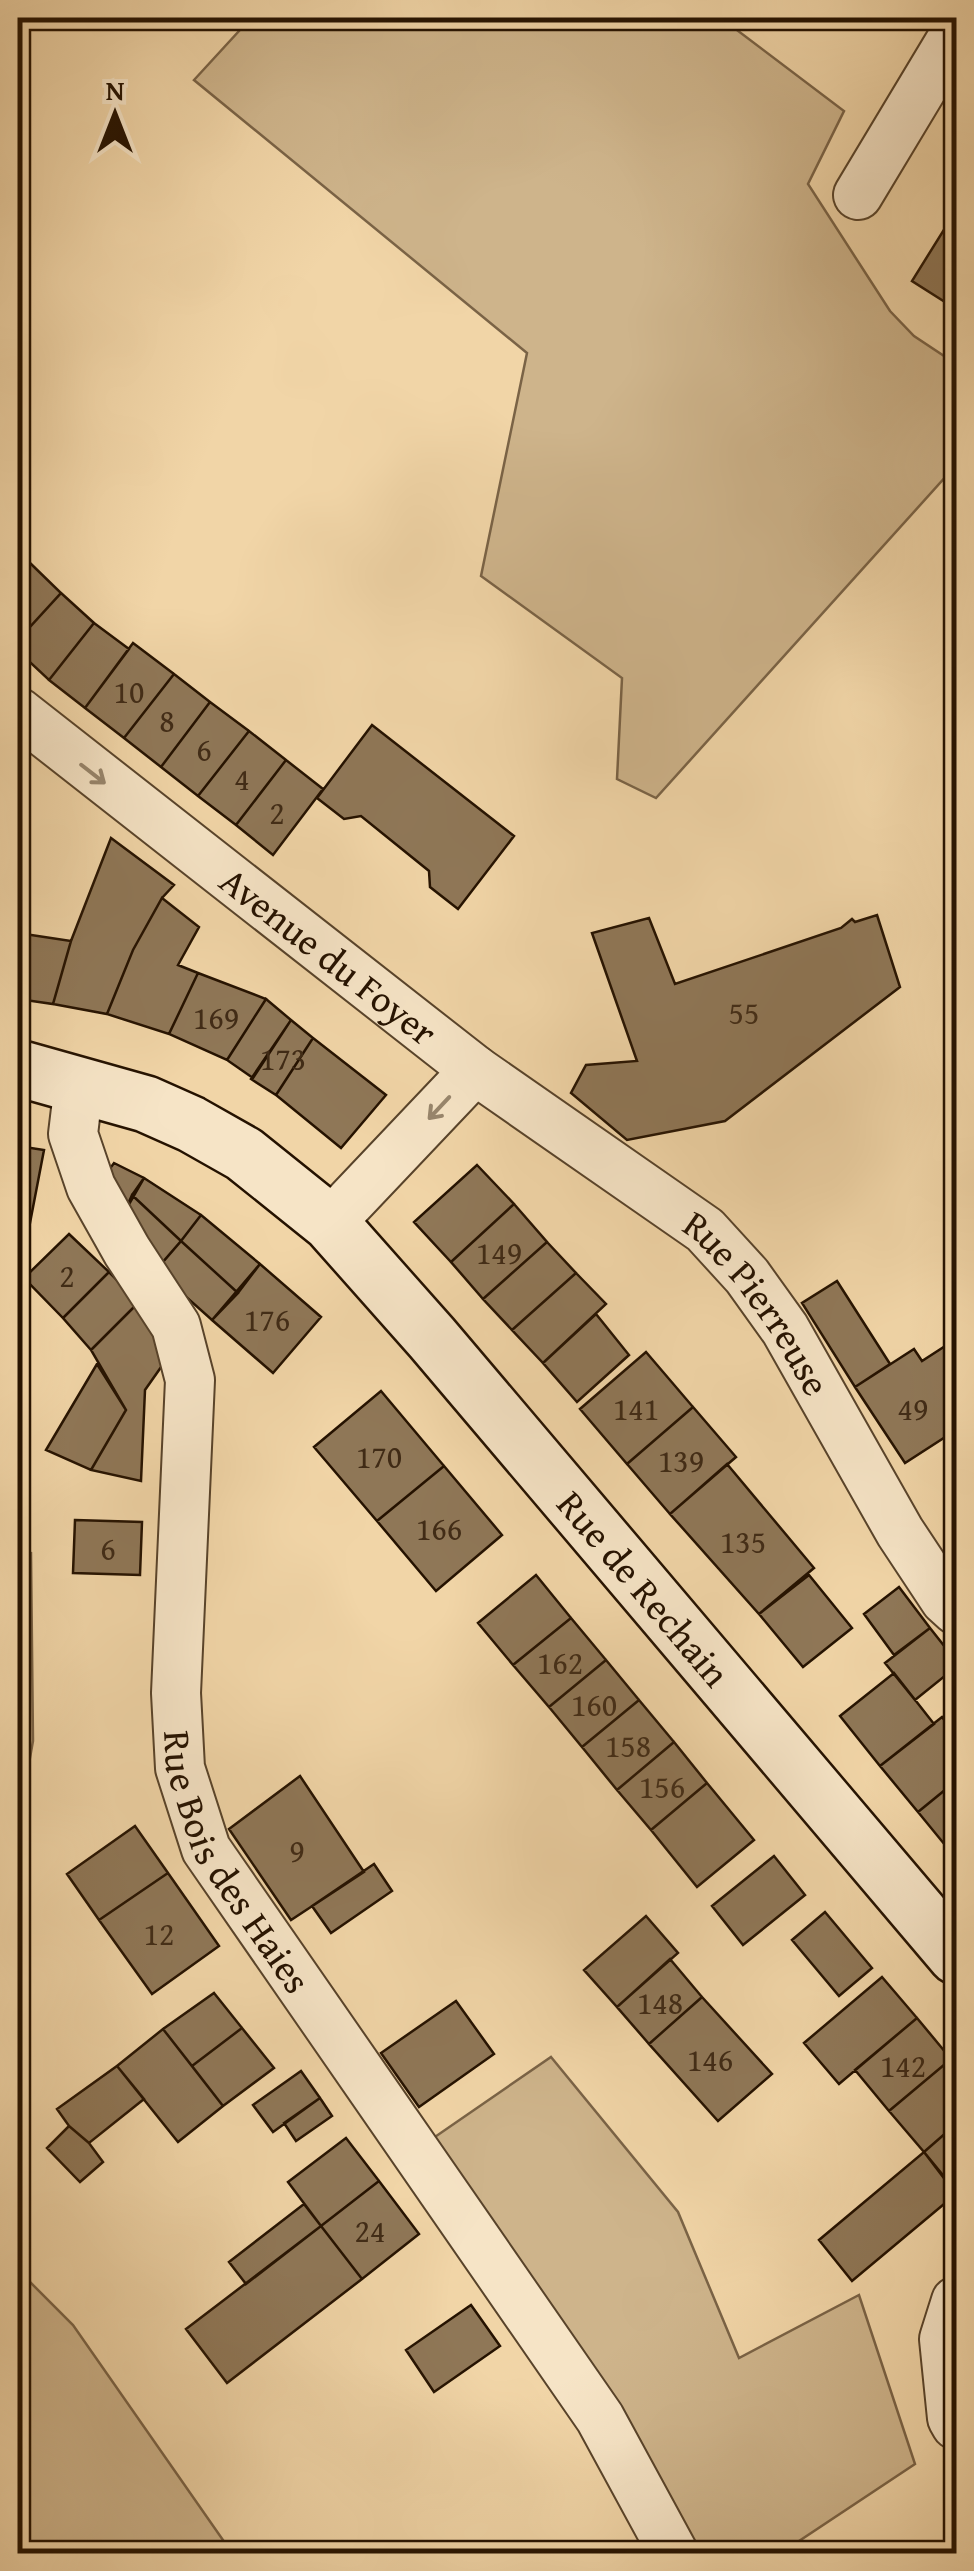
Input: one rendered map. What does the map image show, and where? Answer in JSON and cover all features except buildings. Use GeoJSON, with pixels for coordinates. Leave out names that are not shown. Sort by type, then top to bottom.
{"type":"FeatureCollection","features":[{"type":"Feature","properties":{"kind":"main road","name":"Rue de Rechain"},"geometry":{"type":"LineString","coordinates":[[18,1068],[146,1104],[191,1124],[244,1154],[330,1223],[956,1956]]}},
{"type":"Feature","properties":{"kind":"street"},"geometry":{"type":"LineString","coordinates":[[858,195],[956,32]]}},
{"type":"Feature","properties":{"kind":"street","name":"Avenue du Foyer"},"geometry":{"type":"LineString","coordinates":[[18,712],[475,1070],[330,1223]]}},
{"type":"Feature","properties":{"kind":"street","name":"Rue Pierreuse"},"geometry":{"type":"LineString","coordinates":[[475,1070],[705,1230],[747,1276],[786,1329],[900,1532],[956,1610]]}},
{"type":"Feature","properties":{"kind":"street","name":"Rue Bois des Haies"},"geometry":{"type":"LineString","coordinates":[[80,1084],[73,1134],[91,1186],[127,1252],[176,1326],[190,1380],[176,1693],[180,1768],[206,1850],[600,2418],[674,2554]]}},
{"type":"Feature","properties":{"kind":"street"},"geometry":{"type":"LineString","coordinates":[[956,2301],[944,2340],[956,2425]]}},
{"type":"Feature","properties":{"kind":"shaded area"},"geometry":{"type":"Polygon","coordinates":[[[251,18],[721,18],[844,111],[808,184],[890,311],[914,336],[956,364],[956,475],[949,473],[656,798],[617,779],[622,678],[481,576],[527,353],[194,80],[251,18]]]}},
{"type":"Feature","properties":{"kind":"shaded area"},"geometry":{"type":"Polygon","coordinates":[[[18,1551],[31,1553],[33,1741],[23,1797],[18,1800],[18,1551]]]}},
{"type":"Feature","properties":{"kind":"shaded area"},"geometry":{"type":"Polygon","coordinates":[[[551,2057],[678,2212],[739,2358],[859,2295],[915,2464],[781,2553],[693,2553],[429,2141],[551,2057]]]}},
{"type":"Feature","properties":{"kind":"shaded area"},"geometry":{"type":"Polygon","coordinates":[[[18,2270],[73,2325],[232,2553],[29,2553],[18,2532],[18,2270]]]}}]}
